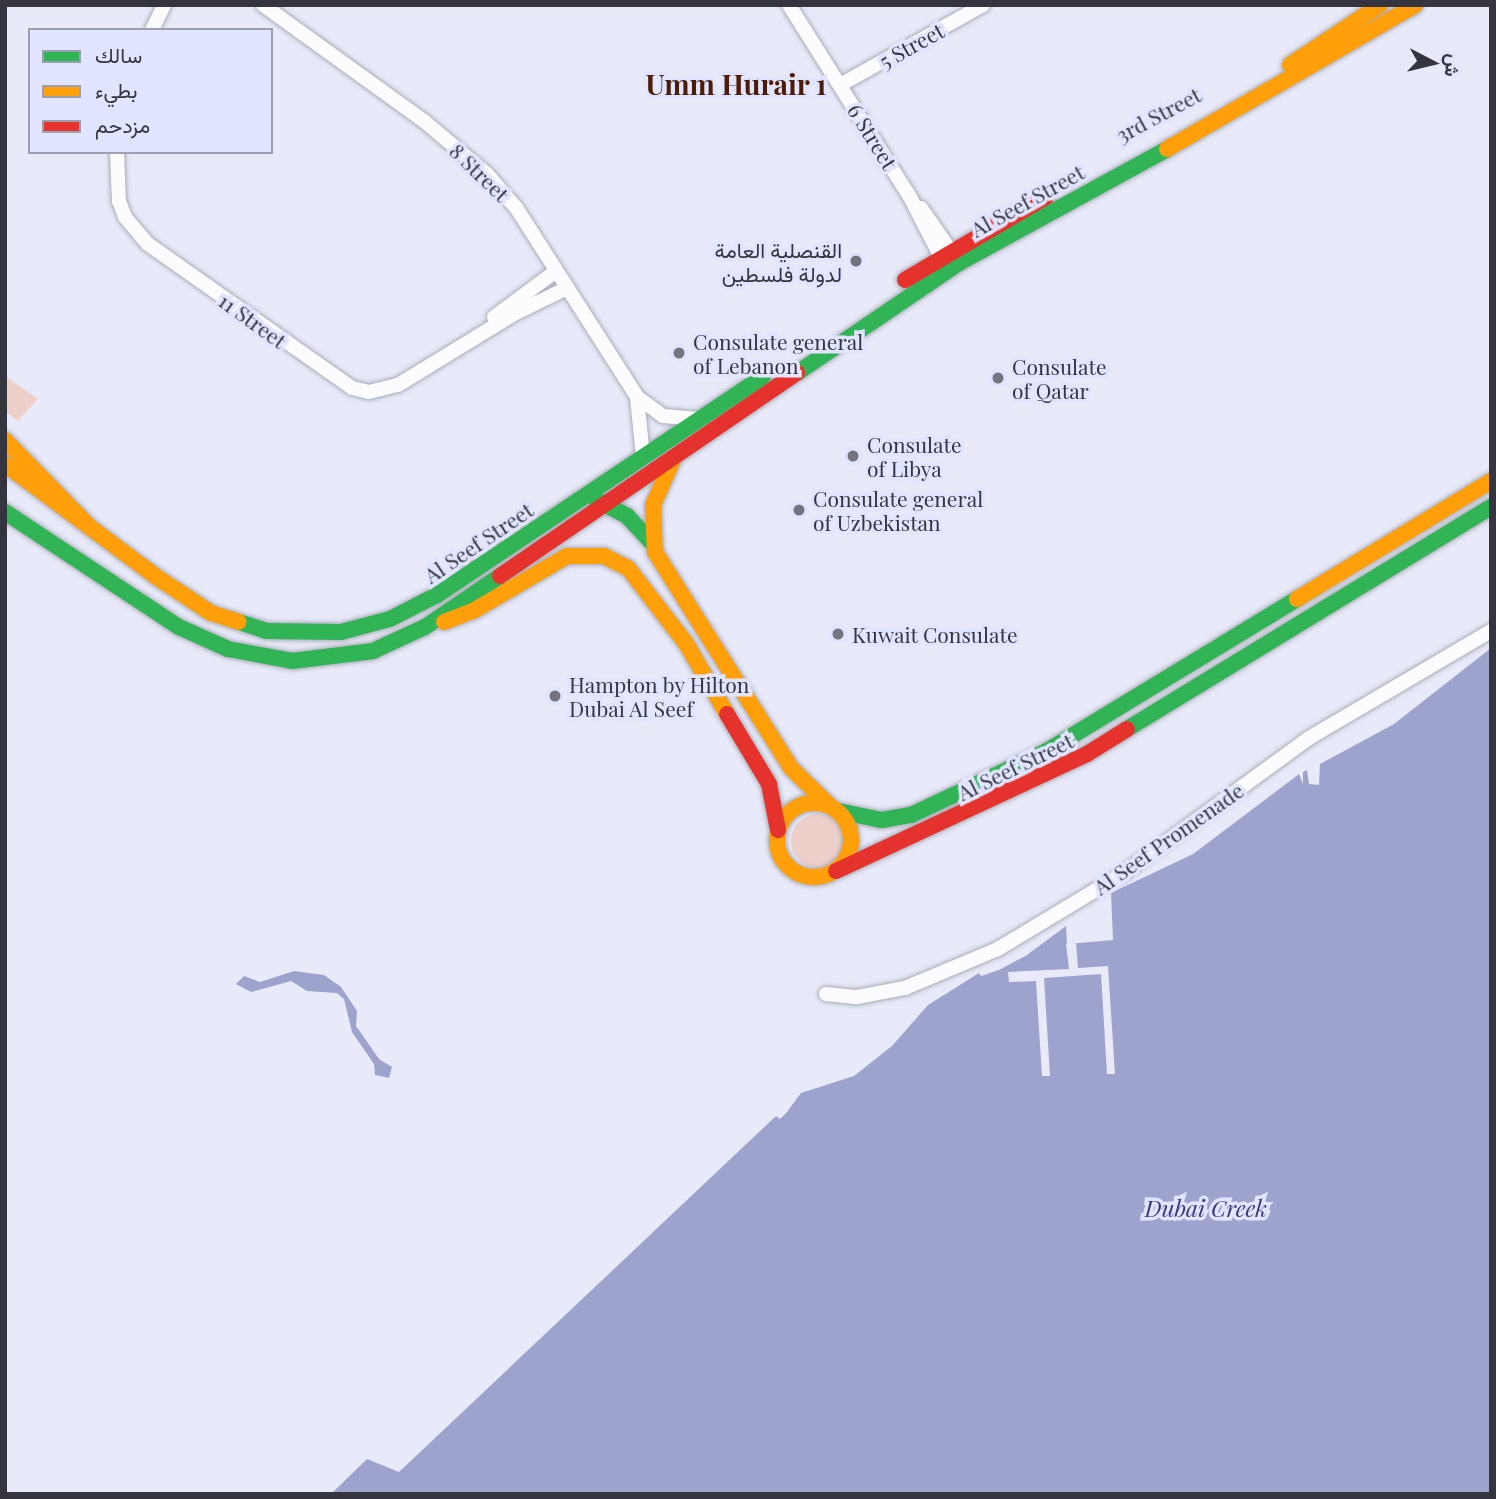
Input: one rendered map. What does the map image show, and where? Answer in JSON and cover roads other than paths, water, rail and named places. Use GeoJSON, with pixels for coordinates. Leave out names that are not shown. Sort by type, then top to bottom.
{"type":"FeatureCollection","features":[{"type":"Feature","properties":{"kind":"main road","name":"3rd Street"},"geometry":{"type":"LineString","coordinates":[[950,260],[1259,83],[1380,5]]}},
{"type":"Feature","properties":{"kind":"main road","name":"Al Seef Street"},"geometry":{"type":"LineString","coordinates":[[5,464],[211,613],[266,631],[316,634],[366,626],[416,607],[700,419],[950,260],[1264,95],[1415,5]]}},
{"type":"Feature","properties":{"kind":"main road","name":"Al Seef Street"},"geometry":{"type":"LineString","coordinates":[[425,627],[675,458],[950,260]]}},
{"type":"Feature","properties":{"kind":"main road"},"geometry":{"type":"LineString","coordinates":[[5,440],[90,527]]}},
{"type":"Feature","properties":{"kind":"main road"},"geometry":{"type":"LineString","coordinates":[[652,542],[653,505],[675,458]]}},
{"type":"Feature","properties":{"kind":"main road","name":"Al Seef Street"},"geometry":{"type":"LineString","coordinates":[[778,830],[794,808],[812,802],[867,820],[904,817],[1047,751],[1491,481]]}},
{"type":"Feature","properties":{"kind":"main road"},"geometry":{"type":"LineString","coordinates":[[578,499],[605,503]]}},
{"type":"Feature","properties":{"kind":"main road","name":"Al Seef Street"},"geometry":{"type":"LineString","coordinates":[[605,503],[627,516],[652,542],[791,768],[834,808],[852,836],[849,855],[836,871]]}},
{"type":"Feature","properties":{"kind":"main road","name":"Al Seef Street"},"geometry":{"type":"LineString","coordinates":[[5,512],[179,627],[228,649],[265,658],[320,661],[373,651],[425,627],[473,611],[567,556],[591,554],[617,561],[640,579],[687,645],[769,784],[777,807],[779,852],[790,869],[808,877],[836,871],[1087,754],[1491,507]]}},
{"type":"Feature","properties":{"kind":"main road"},"geometry":{"type":"LineString","coordinates":[[5,519],[33,532]]}},
{"type":"Feature","properties":{"kind":"street"},"geometry":{"type":"LineString","coordinates":[[153,28],[164,5]]}},
{"type":"Feature","properties":{"kind":"street","name":"8 Street"},"geometry":{"type":"LineString","coordinates":[[262,5],[424,121],[487,174],[509,197],[637,397],[663,416],[700,419]]}},
{"type":"Feature","properties":{"kind":"street","name":"6 Street"},"geometry":{"type":"LineString","coordinates":[[789,5],[950,260]]}},
{"type":"Feature","properties":{"kind":"street","name":"5 Street"},"geometry":{"type":"LineString","coordinates":[[840,85],[983,5]]}},
{"type":"Feature","properties":{"kind":"street","name":"11 Street"},"geometry":{"type":"LineString","coordinates":[[117,154],[119,201],[141,238],[336,380],[352,388],[384,390],[567,288]]}},
{"type":"Feature","properties":{"kind":"street","name":"11 Street"},"geometry":{"type":"LineString","coordinates":[[453,351],[556,271]]}},
{"type":"Feature","properties":{"kind":"street","name":"8 Street"},"geometry":{"type":"LineString","coordinates":[[637,397],[643,457]]}},
{"type":"Feature","properties":{"kind":"street","name":"Al Seef Promenade"},"geometry":{"type":"LineString","coordinates":[[826,994],[857,997],[905,988],[998,949],[1124,873],[1309,738],[1491,631]]}},
{"type":"Feature","properties":{"kind":"water","name":"Dubai Creek"},"geometry":{"type":"Polygon","coordinates":[[[1491,648],[1491,1494],[331,1494],[367,1459],[399,1472],[776,1116],[780,1119],[801,1093],[854,1076],[892,1046],[928,1005],[979,973],[981,976],[999,970],[1027,955],[1066,926],[1067,944],[1113,940],[1111,893],[1193,854],[1299,774],[1303,784],[1303,772],[1307,770],[1309,784],[1319,785],[1320,764],[1394,724],[1491,648]]]}},
{"type":"Feature","properties":{"kind":"water"},"geometry":{"type":"Polygon","coordinates":[[[294,971],[324,975],[341,987],[357,1011],[356,1026],[379,1059],[392,1067],[389,1078],[375,1075],[374,1064],[352,1032],[344,999],[337,993],[307,991],[291,981],[251,992],[236,984],[244,976],[260,982],[294,971]]]}},
{"type":"Feature","properties":{"kind":"place","name":"القنصلية العامة لدولة فلسطين"},"geometry":{"type":"Point","coordinates":[856,261]}},
{"type":"Feature","properties":{"kind":"place","name":"Consulate general of Lebanon"},"geometry":{"type":"Point","coordinates":[679,353]}},
{"type":"Feature","properties":{"kind":"place","name":"Consulate of Qatar"},"geometry":{"type":"Point","coordinates":[998,378]}},
{"type":"Feature","properties":{"kind":"place","name":"Consulate of Libya"},"geometry":{"type":"Point","coordinates":[853,456]}},
{"type":"Feature","properties":{"kind":"place","name":"Consulate general of Uzbekistan"},"geometry":{"type":"Point","coordinates":[799,510]}},
{"type":"Feature","properties":{"kind":"place","name":"Kuwait Consulate"},"geometry":{"type":"Point","coordinates":[838,634]}},
{"type":"Feature","properties":{"kind":"place","name":"Hampton by Hilton Dubai Al Seef"},"geometry":{"type":"Point","coordinates":[555,696]}},
{"type":"Feature","properties":{"kind":"district","name":"Umm Hurair 1"},"geometry":{"type":"Point","coordinates":[736,84]}}]}
